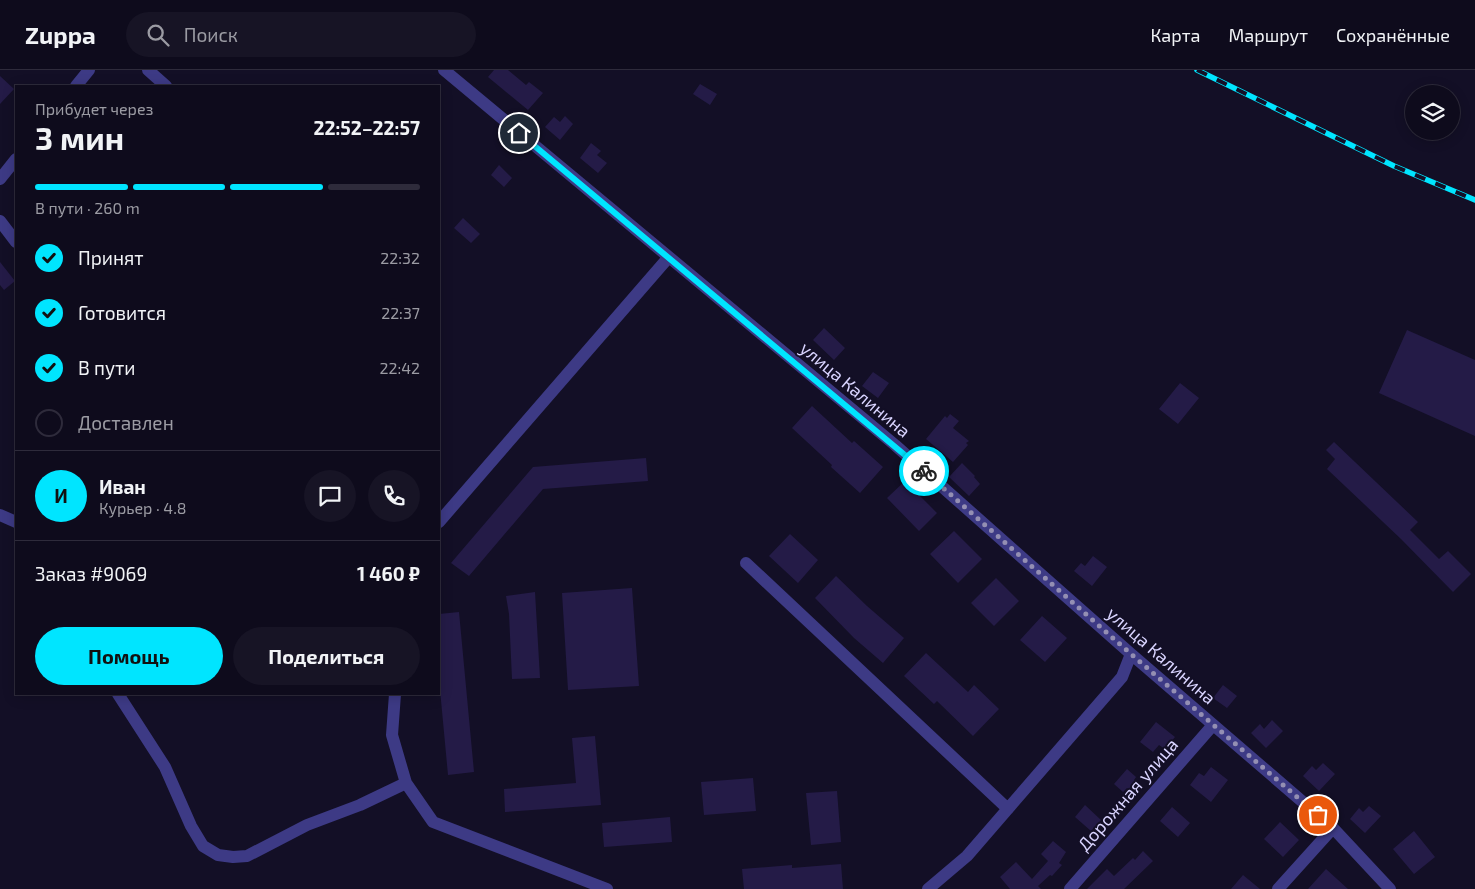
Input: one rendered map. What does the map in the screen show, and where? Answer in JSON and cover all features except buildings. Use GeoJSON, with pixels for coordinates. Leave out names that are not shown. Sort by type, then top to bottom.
{"type":"FeatureCollection","features":[{"type":"Feature","properties":{"kind":"street"},"geometry":{"type":"LineString","coordinates":[[77,85],[89,70]]}},
{"type":"Feature","properties":{"kind":"street"},"geometry":{"type":"LineString","coordinates":[[148,70],[165,85]]}},
{"type":"Feature","properties":{"kind":"street","name":"улица Калинина"},"geometry":{"type":"LineString","coordinates":[[444,70],[895,445],[1131,654],[1333,828],[1390,889]]}},
{"type":"Feature","properties":{"kind":"street"},"geometry":{"type":"LineString","coordinates":[[0,179],[15,160]]}},
{"type":"Feature","properties":{"kind":"street"},"geometry":{"type":"LineString","coordinates":[[0,221],[15,241]]}},
{"type":"Feature","properties":{"kind":"street"},"geometry":{"type":"LineString","coordinates":[[440,521],[668,258]]}},
{"type":"Feature","properties":{"kind":"street"},"geometry":{"type":"LineString","coordinates":[[0,515],[15,522]]}},
{"type":"Feature","properties":{"kind":"street"},"geometry":{"type":"LineString","coordinates":[[746,563],[1008,809]]}},
{"type":"Feature","properties":{"kind":"street"},"geometry":{"type":"LineString","coordinates":[[928,889],[966,856],[1008,809],[1122,677],[1131,654]]}},
{"type":"Feature","properties":{"kind":"street"},"geometry":{"type":"LineString","coordinates":[[119,695],[165,767],[191,826],[203,846],[218,855],[247,856],[307,825],[360,805],[406,783]]}},
{"type":"Feature","properties":{"kind":"street"},"geometry":{"type":"LineString","coordinates":[[395,695],[392,735],[406,783],[433,822],[607,889]]}},
{"type":"Feature","properties":{"kind":"street","name":"Дорожная улица"},"geometry":{"type":"LineString","coordinates":[[1070,889],[1213,724]]}},
{"type":"Feature","properties":{"kind":"street"},"geometry":{"type":"LineString","coordinates":[[1278,889],[1333,828]]}},
{"type":"Feature","properties":{"kind":"railway"},"geometry":{"type":"LineString","coordinates":[[1197,70],[1394,166],[1475,200]]}},
{"type":"Feature","properties":{"kind":"way so far"},"geometry":{"type":"LineString","coordinates":[[924,471],[1131,654],[1318,815]]}},
{"type":"Feature","properties":{"kind":"route"},"geometry":{"type":"LineString","coordinates":[[519,133],[924,471]]}}]}
